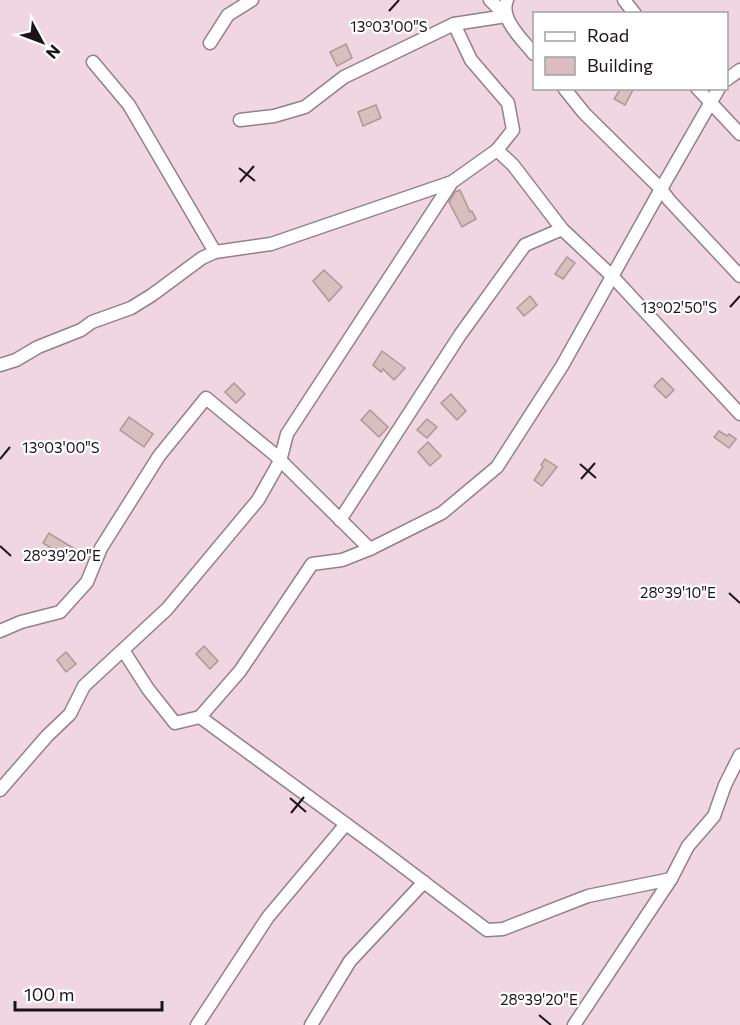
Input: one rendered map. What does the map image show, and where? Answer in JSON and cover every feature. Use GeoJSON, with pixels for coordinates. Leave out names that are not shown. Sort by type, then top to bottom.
{"type":"FeatureCollection","features":[{"type":"Feature","properties":{"kind":"street"},"geometry":{"type":"LineString","coordinates":[[210,43],[228,15],[252,0]]}},
{"type":"Feature","properties":{"kind":"street"},"geometry":{"type":"LineString","coordinates":[[490,0],[506,16],[533,53]]}},
{"type":"Feature","properties":{"kind":"street"},"geometry":{"type":"LineString","coordinates":[[506,16],[504,7],[507,0]]}},
{"type":"Feature","properties":{"kind":"street"},"geometry":{"type":"LineString","coordinates":[[624,0],[633,12]]}},
{"type":"Feature","properties":{"kind":"street"},"geometry":{"type":"LineString","coordinates":[[240,120],[274,116],[305,107],[344,77],[454,24],[506,16]]}},
{"type":"Feature","properties":{"kind":"street"},"geometry":{"type":"LineString","coordinates":[[0,365],[81,330],[92,322],[131,308],[202,258],[215,252],[271,244],[452,182],[497,150],[513,130],[508,104],[471,60],[454,24]]}},
{"type":"Feature","properties":{"kind":"street"},"geometry":{"type":"LineString","coordinates":[[93,62],[129,105],[215,252]]}},
{"type":"Feature","properties":{"kind":"street"},"geometry":{"type":"LineString","coordinates":[[566,90],[584,113],[661,189],[740,276]]}},
{"type":"Feature","properties":{"kind":"street"},"geometry":{"type":"LineString","coordinates":[[699,90],[740,134]]}},
{"type":"Feature","properties":{"kind":"street"},"geometry":{"type":"LineString","coordinates":[[123,650],[148,689],[176,723],[200,717],[240,671],[312,564],[342,560],[370,549],[442,513],[496,466],[562,366],[718,90]]}},
{"type":"Feature","properties":{"kind":"street"},"geometry":{"type":"LineString","coordinates":[[497,150],[513,165],[562,229],[613,277],[740,414]]}},
{"type":"Feature","properties":{"kind":"street"},"geometry":{"type":"LineString","coordinates":[[0,790],[47,736],[70,714],[84,686],[167,609],[258,500],[280,460],[287,434],[452,182]]}},
{"type":"Feature","properties":{"kind":"street"},"geometry":{"type":"LineString","coordinates":[[340,519],[460,335],[525,245],[562,229]]}},
{"type":"Feature","properties":{"kind":"street"},"geometry":{"type":"LineString","coordinates":[[0,632],[21,622],[60,612],[87,582],[101,548],[159,456],[206,398],[280,460],[370,549]]}},
{"type":"Feature","properties":{"kind":"street"},"geometry":{"type":"LineString","coordinates":[[200,717],[487,930],[503,929],[588,896],[671,879]]}},
{"type":"Feature","properties":{"kind":"street"},"geometry":{"type":"LineString","coordinates":[[574,1025],[671,879],[688,846],[714,816],[725,785],[740,755]]}},
{"type":"Feature","properties":{"kind":"street"},"geometry":{"type":"LineString","coordinates":[[197,1025],[268,917],[346,824]]}},
{"type":"Feature","properties":{"kind":"street"},"geometry":{"type":"LineString","coordinates":[[311,1025],[350,961],[424,882]]}},
{"type":"Feature","properties":{"kind":"building"},"geometry":{"type":"Polygon","coordinates":[[[346,44],[352,58],[337,66],[330,52],[346,44]]]}},
{"type":"Feature","properties":{"kind":"building"},"geometry":{"type":"Polygon","coordinates":[[[620,90],[633,90],[625,105],[614,99],[620,90]]]}},
{"type":"Feature","properties":{"kind":"building"},"geometry":{"type":"Polygon","coordinates":[[[376,105],[381,118],[363,126],[358,112],[376,105]]]}},
{"type":"Feature","properties":{"kind":"building"},"geometry":{"type":"Polygon","coordinates":[[[460,190],[470,212],[472,211],[476,219],[462,227],[449,202],[455,192],[460,190]]]}},
{"type":"Feature","properties":{"kind":"building"},"geometry":{"type":"Polygon","coordinates":[[[567,257],[575,263],[563,279],[555,274],[567,257]]]}},
{"type":"Feature","properties":{"kind":"building"},"geometry":{"type":"Polygon","coordinates":[[[324,270],[342,287],[329,301],[313,281],[324,270]]]}},
{"type":"Feature","properties":{"kind":"building"},"geometry":{"type":"Polygon","coordinates":[[[530,296],[537,305],[524,316],[517,308],[530,296]]]}},
{"type":"Feature","properties":{"kind":"building"},"geometry":{"type":"Polygon","coordinates":[[[382,351],[405,368],[394,380],[383,369],[381,372],[373,365],[382,351]]]}},
{"type":"Feature","properties":{"kind":"building"},"geometry":{"type":"Polygon","coordinates":[[[662,378],[674,390],[666,398],[654,386],[662,378]]]}},
{"type":"Feature","properties":{"kind":"building"},"geometry":{"type":"Polygon","coordinates":[[[234,383],[245,394],[236,403],[225,392],[234,383]]]}},
{"type":"Feature","properties":{"kind":"building"},"geometry":{"type":"Polygon","coordinates":[[[451,394],[466,411],[457,420],[441,403],[451,394]]]}},
{"type":"Feature","properties":{"kind":"building"},"geometry":{"type":"Polygon","coordinates":[[[370,410],[388,427],[379,437],[361,420],[370,410]]]}},
{"type":"Feature","properties":{"kind":"building"},"geometry":{"type":"Polygon","coordinates":[[[129,417],[153,434],[144,447],[120,430],[129,417]]]}},
{"type":"Feature","properties":{"kind":"building"},"geometry":{"type":"Polygon","coordinates":[[[427,419],[437,427],[427,438],[417,430],[427,419]]]}},
{"type":"Feature","properties":{"kind":"building"},"geometry":{"type":"Polygon","coordinates":[[[719,431],[736,439],[729,448],[714,437],[719,431]]]}},
{"type":"Feature","properties":{"kind":"building"},"geometry":{"type":"Polygon","coordinates":[[[428,442],[441,456],[430,466],[418,452],[428,442]]]}},
{"type":"Feature","properties":{"kind":"building"},"geometry":{"type":"Polygon","coordinates":[[[545,459],[557,467],[542,486],[534,480],[543,467],[541,465],[545,459]]]}},
{"type":"Feature","properties":{"kind":"building"},"geometry":{"type":"Polygon","coordinates":[[[49,533],[80,552],[74,559],[62,549],[59,553],[43,543],[49,533]]]}},
{"type":"Feature","properties":{"kind":"building"},"geometry":{"type":"Polygon","coordinates":[[[204,646],[218,661],[210,669],[196,654],[204,646]]]}},
{"type":"Feature","properties":{"kind":"building"},"geometry":{"type":"Polygon","coordinates":[[[66,652],[76,664],[66,672],[57,660],[66,652]]]}}]}
